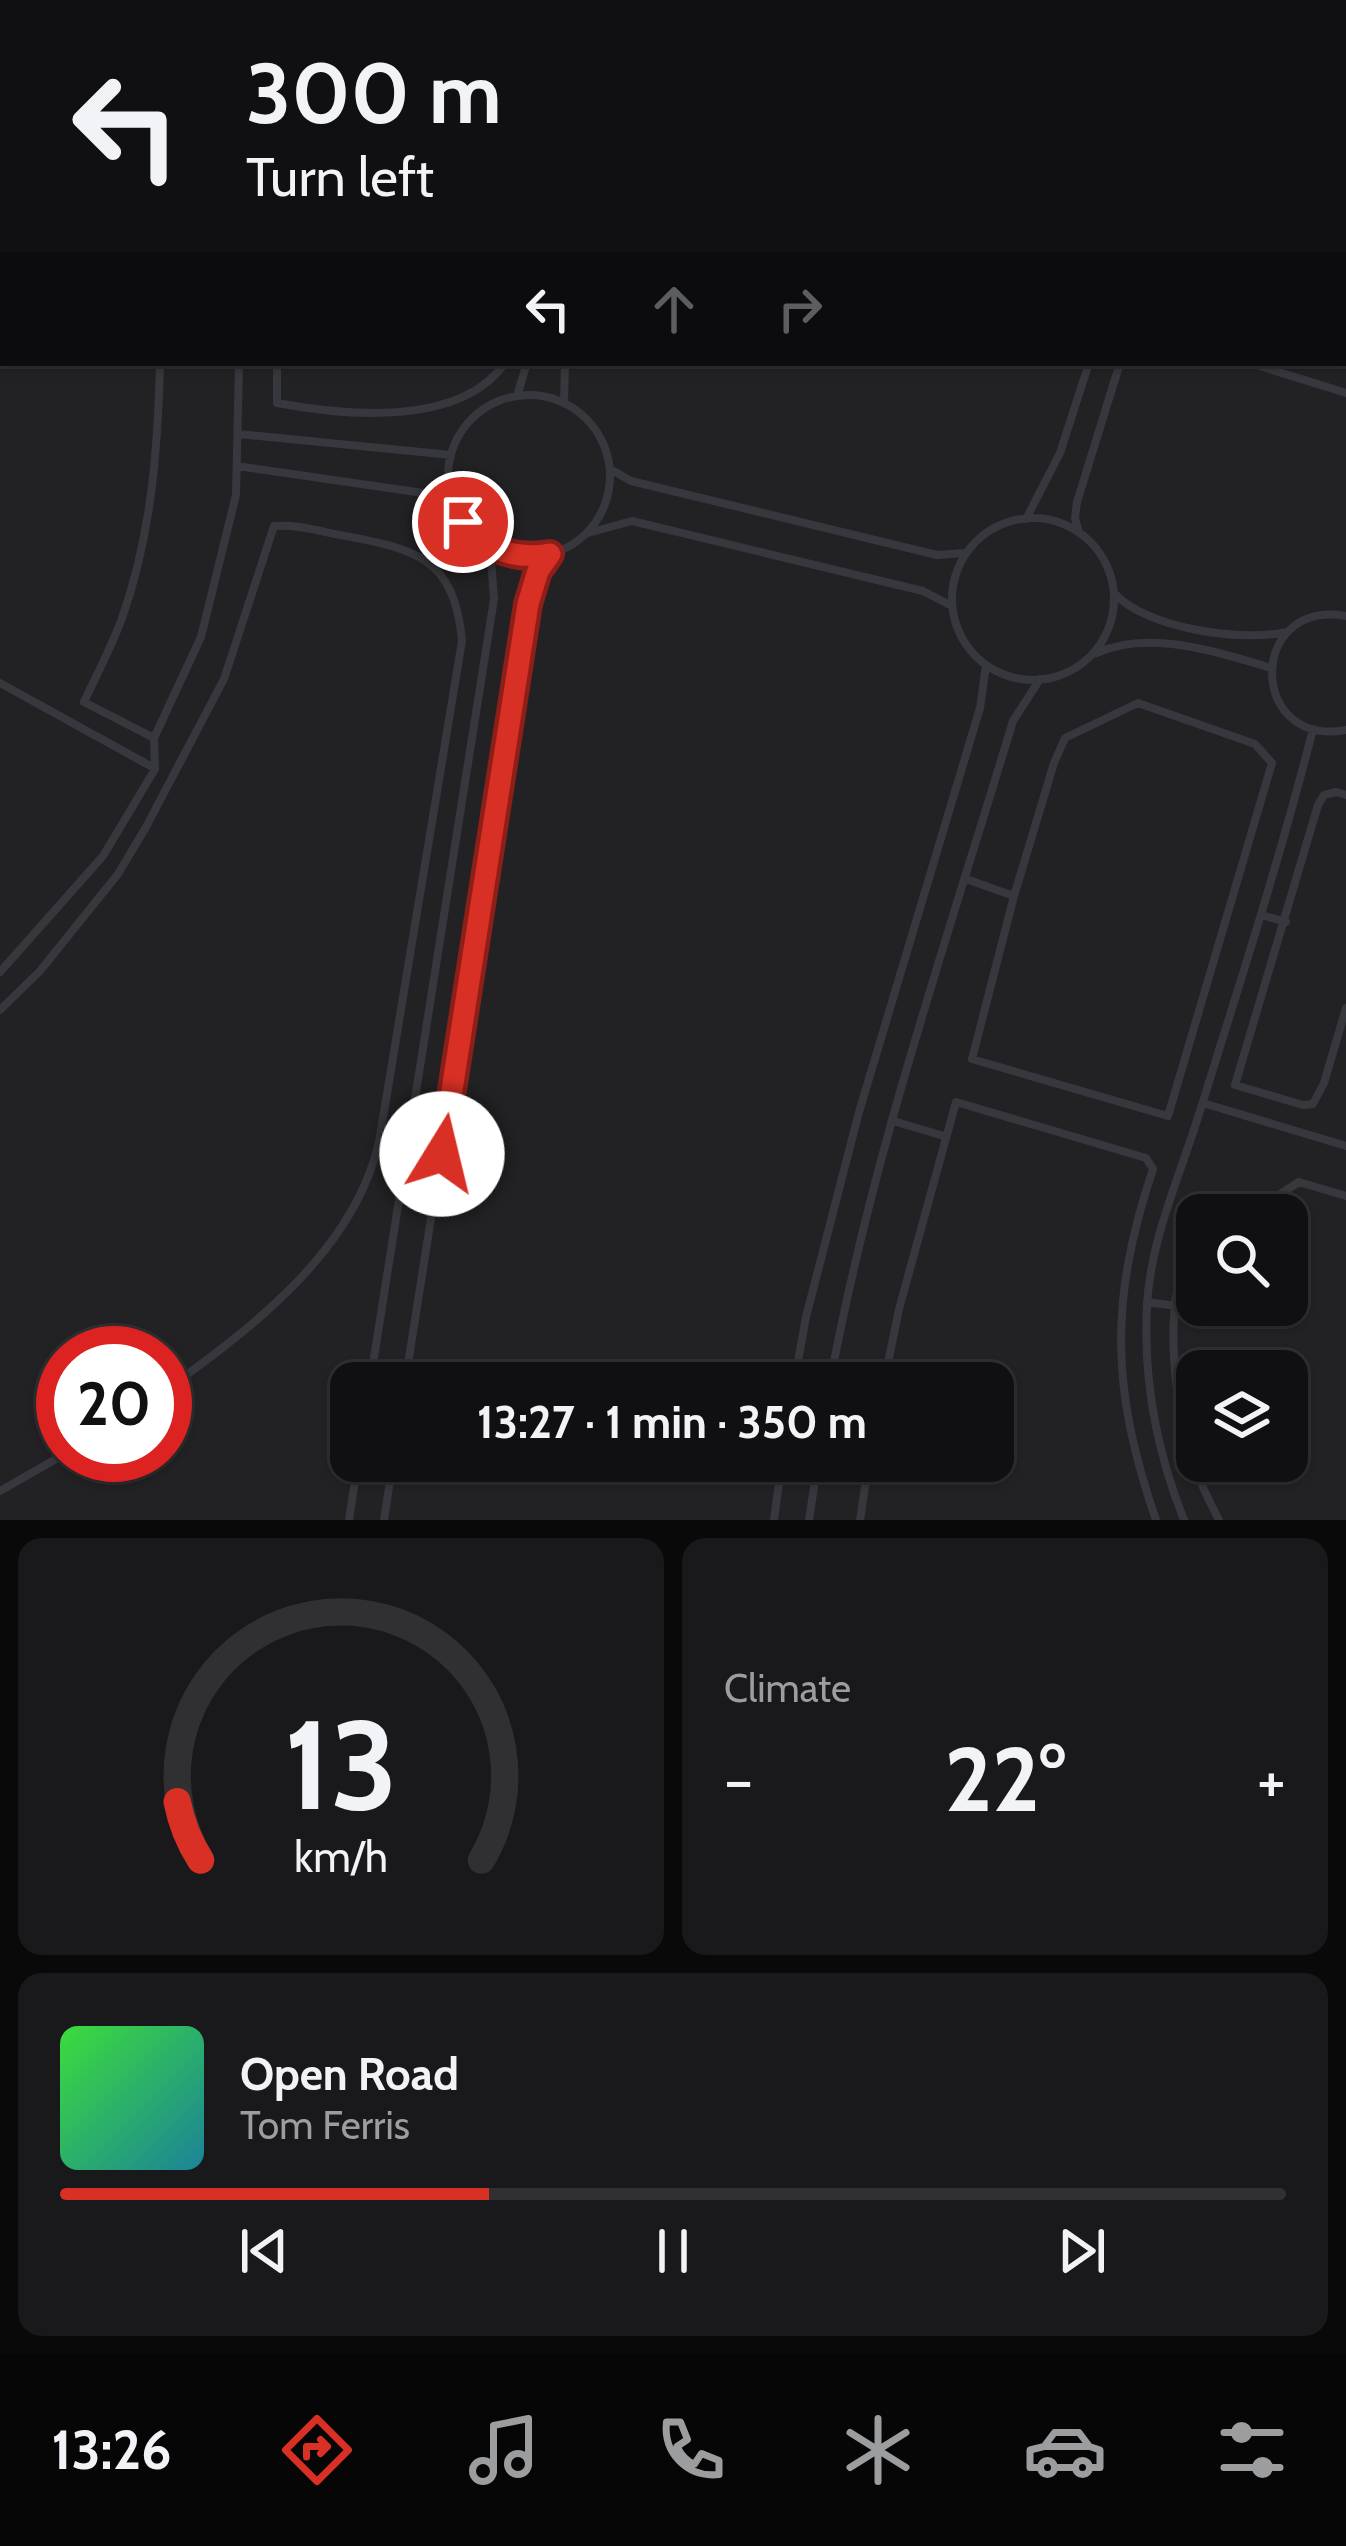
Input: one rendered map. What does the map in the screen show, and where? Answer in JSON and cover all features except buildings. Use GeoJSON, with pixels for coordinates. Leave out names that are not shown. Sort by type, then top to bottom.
{"type":"FeatureCollection","features":[{"type":"Feature","properties":{"kind":"lane"},"geometry":{"type":"LineString","coordinates":[[154,738],[84,702],[122,617],[149,515],[160,366]]}},
{"type":"Feature","properties":{"kind":"lane"},"geometry":{"type":"LineString","coordinates":[[0,972],[103,856],[155,769],[154,738],[201,637],[234,505],[239,366]]}},
{"type":"Feature","properties":{"kind":"lane"},"geometry":{"type":"LineString","coordinates":[[278,366],[277,404],[354,411],[429,409],[464,398],[490,383],[503,366]]}},
{"type":"Feature","properties":{"kind":"lane"},"geometry":{"type":"LineString","coordinates":[[516,397],[526,366]]}},
{"type":"Feature","properties":{"kind":"lane"},"geometry":{"type":"LineString","coordinates":[[564,403],[565,366]]}},
{"type":"Feature","properties":{"kind":"lane"},"geometry":{"type":"LineString","coordinates":[[1026,519],[1060,453],[1088,366]]}},
{"type":"Feature","properties":{"kind":"lane"},"geometry":{"type":"LineString","coordinates":[[1079,533],[1077,502],[1119,366]]}},
{"type":"Feature","properties":{"kind":"lane"},"geometry":{"type":"LineString","coordinates":[[1260,366],[1346,393]]}},
{"type":"Feature","properties":{"kind":"lane"},"geometry":{"type":"LineString","coordinates":[[550,554],[522,556],[490,546],[463,522],[451,497],[451,455],[472,419],[495,403],[536,396],[564,403],[596,430],[610,469],[602,510],[586,533]]}},
{"type":"Feature","properties":{"kind":"lane"},"geometry":{"type":"LineString","coordinates":[[238,434],[451,455]]}},
{"type":"Feature","properties":{"kind":"lane"},"geometry":{"type":"LineString","coordinates":[[237,466],[451,497]]}},
{"type":"Feature","properties":{"kind":"lane"},"geometry":{"type":"LineString","coordinates":[[610,469],[632,481],[937,555],[967,553]]}},
{"type":"Feature","properties":{"kind":"lane"},"geometry":{"type":"LineString","coordinates":[[1090,656],[1106,633],[1114,592],[1106,565],[1079,533],[1054,521],[1026,519],[999,526],[967,553],[955,578],[952,606],[966,645],[986,665],[1012,677],[1040,679],[1067,672],[1114,645],[1137,642],[1271,668]]}},
{"type":"Feature","properties":{"kind":"lane"},"geometry":{"type":"LineString","coordinates":[[409,1362],[528,604],[538,571],[550,554],[586,533],[632,521],[923,591],[952,606]]}},
{"type":"Feature","properties":{"kind":"lane"},"geometry":{"type":"LineString","coordinates":[[0,1010],[40,971],[118,874],[146,827],[224,679],[274,526],[400,546],[428,562],[451,586],[461,641],[378,1148],[367,1186],[306,1272],[235,1339],[192,1371]]}},
{"type":"Feature","properties":{"kind":"lane"},"geometry":{"type":"LineString","coordinates":[[373,1362],[494,598],[490,546]]}},
{"type":"Feature","properties":{"kind":"lane"},"geometry":{"type":"LineString","coordinates":[[1114,592],[1138,612],[1173,624],[1244,637],[1288,631],[1315,616],[1346,616]]}},
{"type":"Feature","properties":{"kind":"lane"},"geometry":{"type":"LineString","coordinates":[[1288,631],[1276,648],[1271,668],[1281,707],[1312,729],[1346,730]]}},
{"type":"Feature","properties":{"kind":"lane"},"geometry":{"type":"LineString","coordinates":[[799,1362],[830,1219],[980,708],[986,665]]}},
{"type":"Feature","properties":{"kind":"lane"},"geometry":{"type":"LineString","coordinates":[[834,1362],[893,1121],[1013,722],[1040,679]]}},
{"type":"Feature","properties":{"kind":"lane"},"geometry":{"type":"LineString","coordinates":[[0,683],[155,769]]}},
{"type":"Feature","properties":{"kind":"lane"},"geometry":{"type":"LineString","coordinates":[[1138,704],[1255,744],[1271,763],[1168,1116],[972,1059],[1014,896],[1065,738],[1138,704]]}},
{"type":"Feature","properties":{"kind":"lane"},"geometry":{"type":"LineString","coordinates":[[1184,1520],[1151,1408],[1147,1302],[1166,1213],[1261,915],[1312,729]]}},
{"type":"Feature","properties":{"kind":"lane"},"geometry":{"type":"LineString","coordinates":[[1346,795],[1324,795],[1318,805],[1235,1085],[1303,1106],[1313,1104],[1346,1008]]}},
{"type":"Feature","properties":{"kind":"lane"},"geometry":{"type":"LineString","coordinates":[[966,879],[1014,896]]}},
{"type":"Feature","properties":{"kind":"lane"},"geometry":{"type":"LineString","coordinates":[[1261,915],[1286,922]]}},
{"type":"Feature","properties":{"kind":"lane"},"geometry":{"type":"LineString","coordinates":[[888,1362],[898,1309],[956,1102],[1146,1158],[1154,1168],[1135,1226],[1120,1332],[1121,1390],[1136,1462],[1156,1520]]}},
{"type":"Feature","properties":{"kind":"lane"},"geometry":{"type":"LineString","coordinates":[[1203,1103],[1346,1146]]}},
{"type":"Feature","properties":{"kind":"lane"},"geometry":{"type":"LineString","coordinates":[[893,1121],[944,1136]]}},
{"type":"Feature","properties":{"kind":"lane"},"geometry":{"type":"LineString","coordinates":[[1280,1194],[1299,1182],[1346,1196]]}},
{"type":"Feature","properties":{"kind":"lane"},"geometry":{"type":"LineString","coordinates":[[1147,1302],[1176,1306],[1174,1348],[1188,1448],[1219,1520]]}},
{"type":"Feature","properties":{"kind":"lane"},"geometry":{"type":"LineString","coordinates":[[0,1491],[36,1470]]}},
{"type":"Feature","properties":{"kind":"lane"},"geometry":{"type":"LineString","coordinates":[[349,1520],[355,1482]]}},
{"type":"Feature","properties":{"kind":"lane"},"geometry":{"type":"LineString","coordinates":[[384,1520],[390,1482]]}},
{"type":"Feature","properties":{"kind":"lane"},"geometry":{"type":"LineString","coordinates":[[773,1520],[779,1482]]}},
{"type":"Feature","properties":{"kind":"lane"},"geometry":{"type":"LineString","coordinates":[[809,1520],[815,1482]]}},
{"type":"Feature","properties":{"kind":"lane"},"geometry":{"type":"LineString","coordinates":[[860,1520],[866,1482]]}},
{"type":"Feature","properties":{"kind":"shaded area"},"geometry":{"type":"Polygon","coordinates":[[[0,366],[1346,366],[1346,1520],[0,1520],[0,366]]]}},
{"type":"Feature","properties":{"kind":"route"},"geometry":{"type":"LineString","coordinates":[[442,1154],[528,604],[538,571],[550,554],[508,554],[482,542],[463,522]]}}]}
